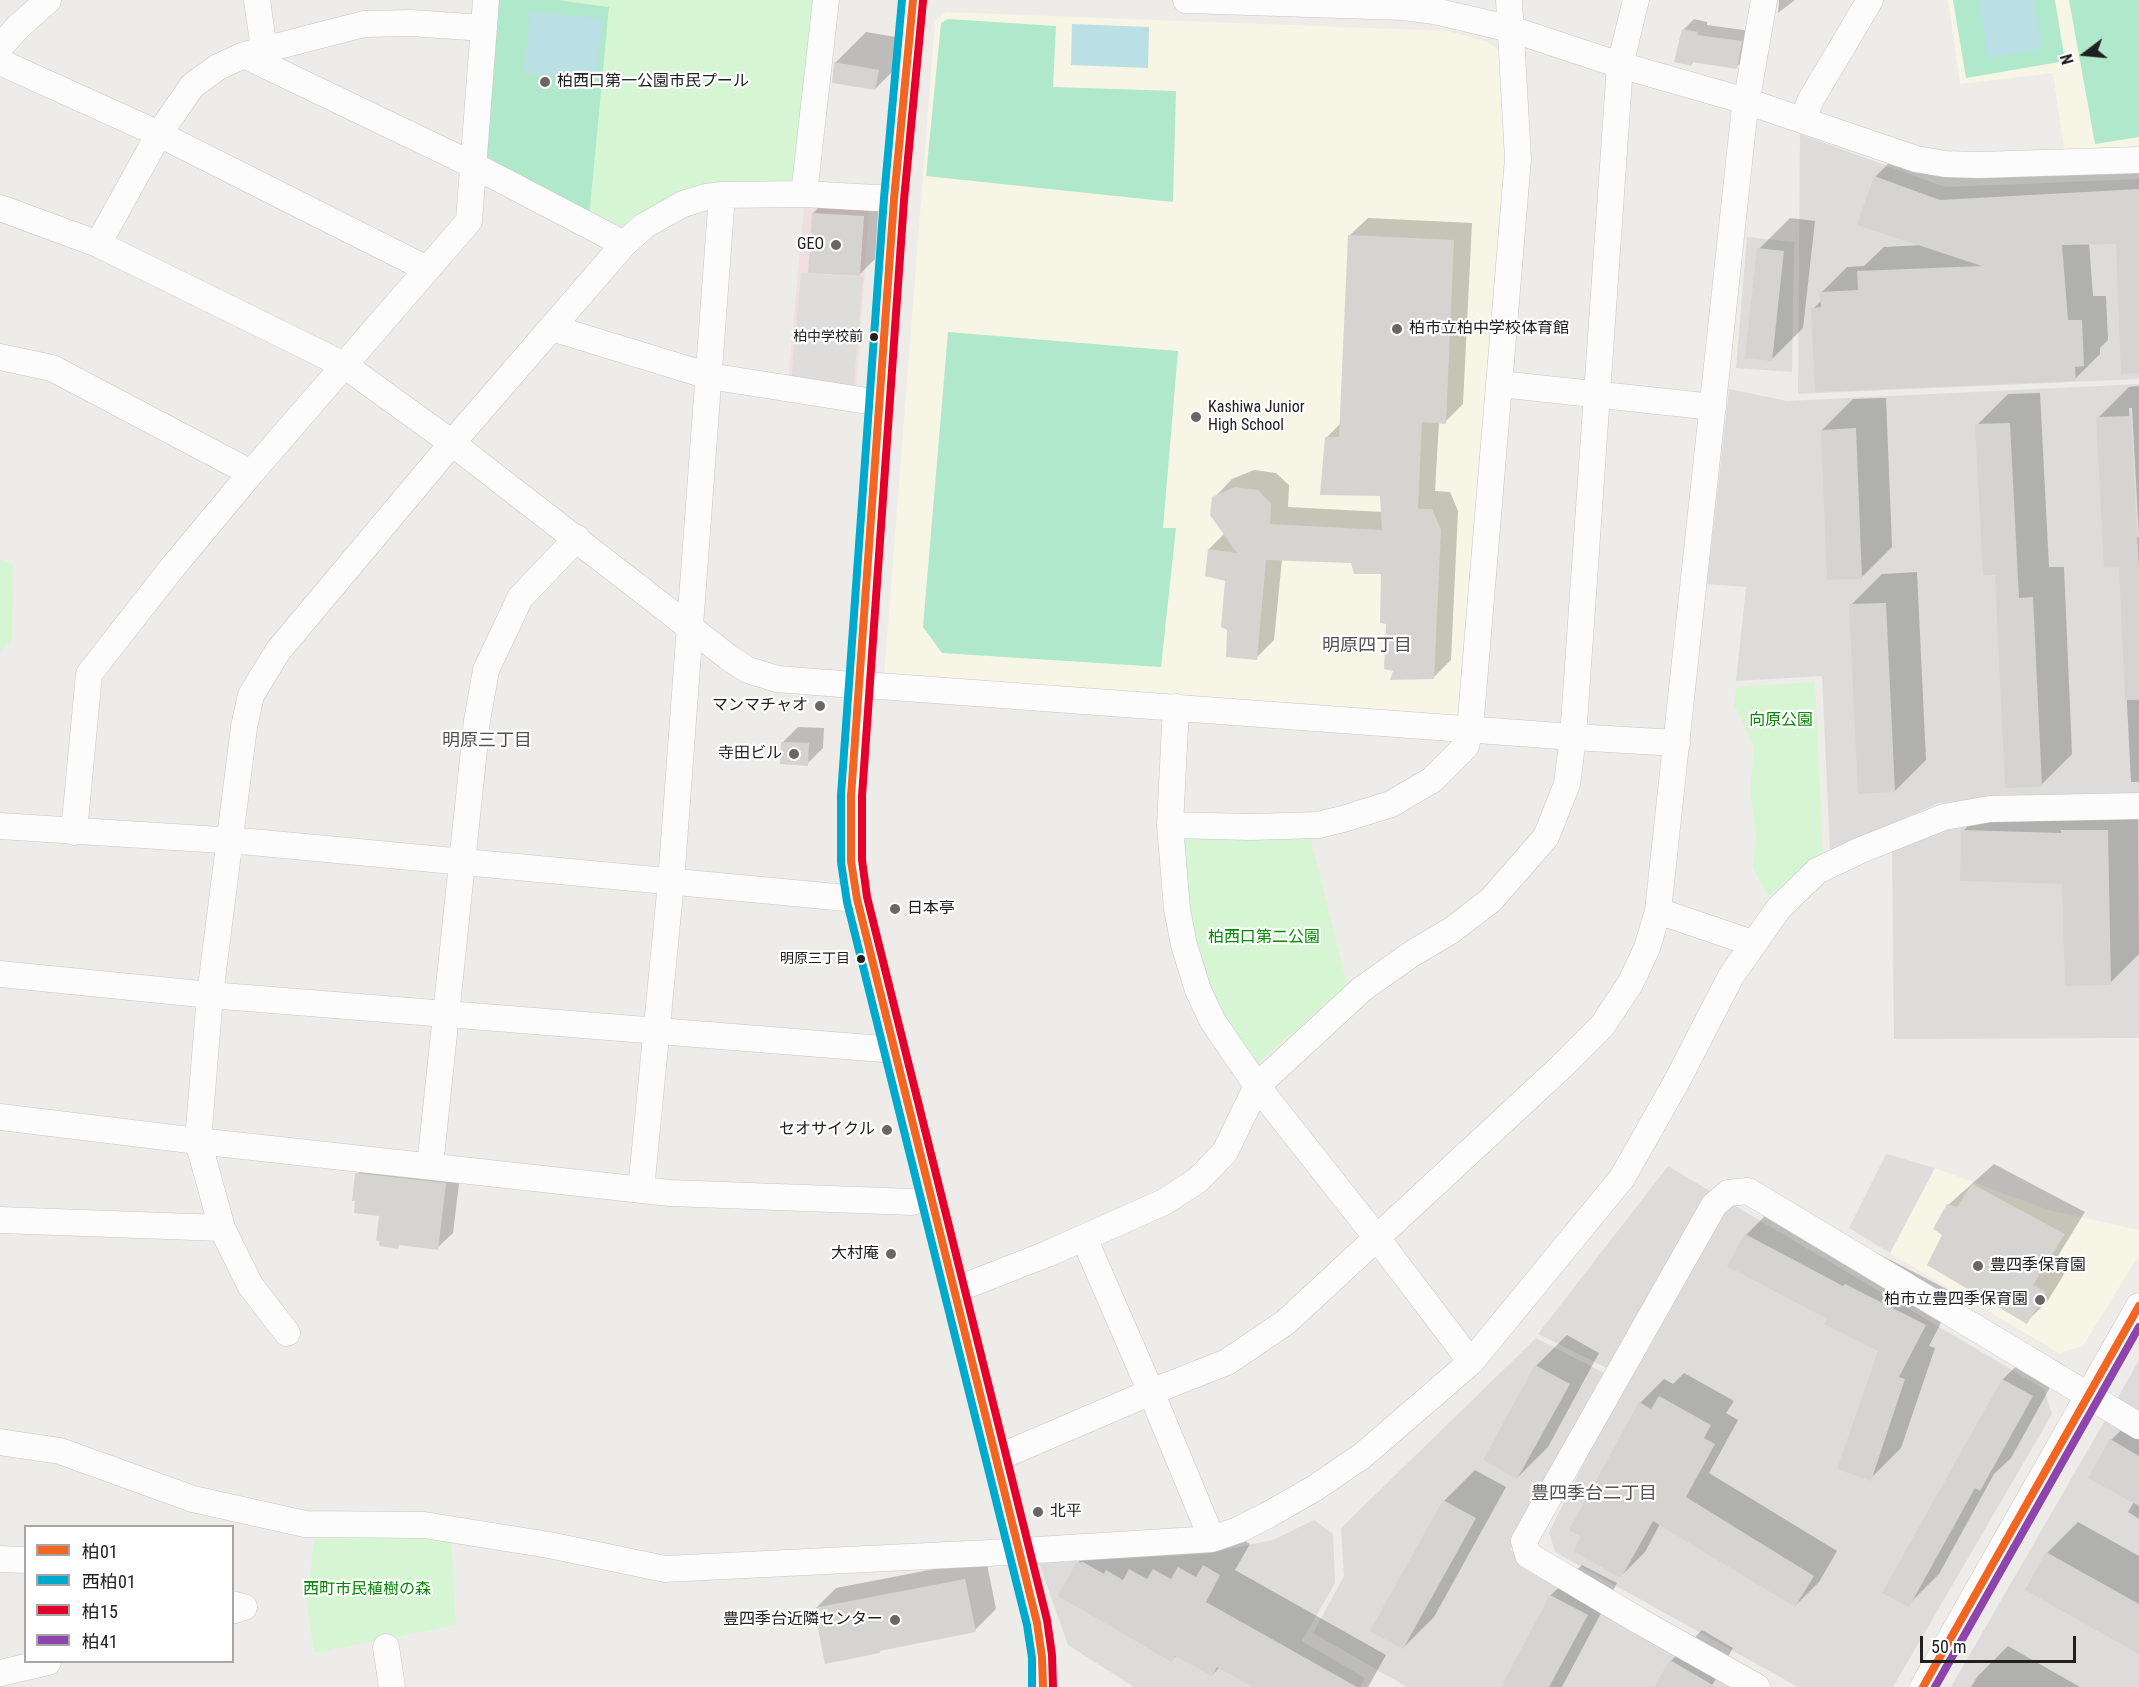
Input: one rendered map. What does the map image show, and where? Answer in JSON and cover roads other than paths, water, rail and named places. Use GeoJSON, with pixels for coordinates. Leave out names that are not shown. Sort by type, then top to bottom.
{"type":"FeatureCollection","features":[{"type":"Feature","properties":{"kind":"street"},"geometry":{"type":"LineString","coordinates":[[0,48],[17,28],[48,0]]}},
{"type":"Feature","properties":{"kind":"street"},"geometry":{"type":"LineString","coordinates":[[254,52],[257,0]]}},
{"type":"Feature","properties":{"kind":"street"},"geometry":{"type":"LineString","coordinates":[[74,831],[89,674],[172,568],[251,473],[469,221],[486,0]]}},
{"type":"Feature","properties":{"kind":"street"},"geometry":{"type":"LineString","coordinates":[[804,194],[826,0]]}},
{"type":"Feature","properties":{"kind":"street"},"geometry":{"type":"LineString","coordinates":[[913,0],[894,199],[850,828],[851,861],[857,899],[1037,1623],[1042,1657],[1043,1687]]}},
{"type":"Feature","properties":{"kind":"street"},"geometry":{"type":"LineString","coordinates":[[1186,0],[1403,7],[1435,11],[1511,30],[1620,65],[1746,100],[1916,159],[1945,164],[2139,160]]}},
{"type":"Feature","properties":{"kind":"street"},"geometry":{"type":"LineString","coordinates":[[1170,825],[1251,827],[1318,825],[1391,804],[1432,780],[1466,746],[1470,729],[1518,159],[1509,0]]}},
{"type":"Feature","properties":{"kind":"street"},"geometry":{"type":"LineString","coordinates":[[955,1290],[1084,1238],[1164,1202],[1198,1180],[1225,1152],[1257,1086],[1362,989],[1413,953],[1452,930],[1491,900],[1546,837],[1567,784],[1573,737],[1620,65],[1636,0]]}},
{"type":"Feature","properties":{"kind":"street"},"geometry":{"type":"LineString","coordinates":[[997,1458],[1227,1362],[1286,1322],[1562,1066],[1602,1026],[1630,984],[1647,948],[1658,911],[1746,100],[1764,0]]}},
{"type":"Feature","properties":{"kind":"street"},"geometry":{"type":"LineString","coordinates":[[1803,120],[1810,101],[1869,0]]}},
{"type":"Feature","properties":{"kind":"street"},"geometry":{"type":"LineString","coordinates":[[98,244],[159,134],[192,86],[218,67],[254,52],[364,24],[411,23],[484,28]]}},
{"type":"Feature","properties":{"kind":"street"},"geometry":{"type":"LineString","coordinates":[[254,52],[624,244]]}},
{"type":"Feature","properties":{"kind":"street"},"geometry":{"type":"LineString","coordinates":[[0,62],[159,134],[427,268]]}},
{"type":"Feature","properties":{"kind":"street"},"geometry":{"type":"LineString","coordinates":[[287,1333],[250,1285],[222,1228],[198,1141],[210,995],[244,728],[251,695],[278,651],[452,443],[624,244],[644,226],[683,204],[723,195],[804,194],[894,199]]}},
{"type":"Feature","properties":{"kind":"street"},"geometry":{"type":"LineString","coordinates":[[641,1190],[671,882],[723,195]]}},
{"type":"Feature","properties":{"kind":"street"},"geometry":{"type":"LineString","coordinates":[[0,208],[98,244],[344,365],[452,443],[691,626],[728,657],[748,670],[777,679],[1573,737],[1677,742]]}},
{"type":"Feature","properties":{"kind":"street"},"geometry":{"type":"LineString","coordinates":[[552,328],[709,376],[880,403]]}},
{"type":"Feature","properties":{"kind":"street"},"geometry":{"type":"LineString","coordinates":[[0,357],[52,368],[251,473]]}},
{"type":"Feature","properties":{"kind":"street"},"geometry":{"type":"LineString","coordinates":[[1500,384],[1713,407]]}},
{"type":"Feature","properties":{"kind":"street"},"geometry":{"type":"LineString","coordinates":[[430,1166],[477,721],[486,669],[520,598],[577,538]]}},
{"type":"Feature","properties":{"kind":"street"},"geometry":{"type":"LineString","coordinates":[[1176,707],[1170,825],[1177,909],[1184,945],[1198,990],[1212,1020],[1257,1086],[1471,1362]]}},
{"type":"Feature","properties":{"kind":"street"},"geometry":{"type":"LineString","coordinates":[[0,1442],[60,1451],[193,1499],[305,1524],[424,1525],[549,1545],[665,1569],[1212,1539],[1238,1530],[1268,1515],[1315,1488],[1362,1456],[1471,1362],[1622,1178],[1677,1081],[1725,986],[1752,943],[1779,908],[1817,871],[1861,850],[1939,819],[1990,809],[2139,807]]}},
{"type":"Feature","properties":{"kind":"street"},"geometry":{"type":"LineString","coordinates":[[0,826],[230,840],[857,899]]}},
{"type":"Feature","properties":{"kind":"street"},"geometry":{"type":"LineString","coordinates":[[1658,911],[1752,943]]}},
{"type":"Feature","properties":{"kind":"street"},"geometry":{"type":"LineString","coordinates":[[0,974],[210,995],[895,1050]]}},
{"type":"Feature","properties":{"kind":"street"},"geometry":{"type":"LineString","coordinates":[[0,1117],[641,1190],[912,1202],[932,1197]]}},
{"type":"Feature","properties":{"kind":"street"},"geometry":{"type":"LineString","coordinates":[[1757,1687],[1528,1555],[1524,1541],[1714,1204],[1728,1193],[1748,1191],[2139,1426]]}},
{"type":"Feature","properties":{"kind":"street"},"geometry":{"type":"LineString","coordinates":[[0,1220],[222,1228]]}},
{"type":"Feature","properties":{"kind":"street"},"geometry":{"type":"LineString","coordinates":[[1084,1238],[1212,1539]]}},
{"type":"Feature","properties":{"kind":"street"},"geometry":{"type":"LineString","coordinates":[[1923,1687],[2139,1306]]}},
{"type":"Feature","properties":{"kind":"street"},"geometry":{"type":"LineString","coordinates":[[0,1559],[24,1560]]}},
{"type":"Feature","properties":{"kind":"street"},"geometry":{"type":"LineString","coordinates":[[234,1604],[244,1607],[234,1610]]}},
{"type":"Feature","properties":{"kind":"street"},"geometry":{"type":"LineString","coordinates":[[386,1647],[392,1687]]}},
{"type":"Feature","properties":{"kind":"street"},"geometry":{"type":"LineString","coordinates":[[0,1673],[44,1663]]}},
{"type":"Feature","properties":{"kind":"water"},"geometry":{"type":"Polygon","coordinates":[[[1979,0],[2034,0],[2042,49],[1988,58],[1979,0]]]}},
{"type":"Feature","properties":{"kind":"water"},"geometry":{"type":"Polygon","coordinates":[[[530,11],[603,19],[596,81],[524,73],[530,11]]]}},
{"type":"Feature","properties":{"kind":"water"},"geometry":{"type":"Polygon","coordinates":[[[1072,24],[1149,27],[1148,68],[1071,65],[1072,24]]]}},
{"type":"Feature","properties":{"kind":"place","name":"柏西口第一公園市民プール"},"geometry":{"type":"Point","coordinates":[545,82]}},
{"type":"Feature","properties":{"kind":"place","name":"GEO"},"geometry":{"type":"Point","coordinates":[836,245]}},
{"type":"Feature","properties":{"kind":"place","name":"柏市立柏中学校体育館"},"geometry":{"type":"Point","coordinates":[1397,329]}},
{"type":"Feature","properties":{"kind":"place","name":"柏中学校前"},"geometry":{"type":"Point","coordinates":[874,337]}},
{"type":"Feature","properties":{"kind":"place","name":"Kashiwa Junior High School"},"geometry":{"type":"Point","coordinates":[1196,417]}},
{"type":"Feature","properties":{"kind":"place","name":"マンマチャオ"},"geometry":{"type":"Point","coordinates":[820,706]}},
{"type":"Feature","properties":{"kind":"place","name":"寺田ビル"},"geometry":{"type":"Point","coordinates":[794,754]}},
{"type":"Feature","properties":{"kind":"place","name":"日本亭"},"geometry":{"type":"Point","coordinates":[895,909]}},
{"type":"Feature","properties":{"kind":"place","name":"明原三丁目"},"geometry":{"type":"Point","coordinates":[861,959]}},
{"type":"Feature","properties":{"kind":"place","name":"セオサイクル"},"geometry":{"type":"Point","coordinates":[887,1130]}},
{"type":"Feature","properties":{"kind":"place","name":"大村庵"},"geometry":{"type":"Point","coordinates":[891,1254]}},
{"type":"Feature","properties":{"kind":"place","name":"豊四季保育園"},"geometry":{"type":"Point","coordinates":[1978,1266]}},
{"type":"Feature","properties":{"kind":"place","name":"柏市立豊四季保育園"},"geometry":{"type":"Point","coordinates":[2040,1300]}},
{"type":"Feature","properties":{"kind":"place","name":"北平"},"geometry":{"type":"Point","coordinates":[1038,1512]}},
{"type":"Feature","properties":{"kind":"place","name":"豊四季台近隣センター"},"geometry":{"type":"Point","coordinates":[895,1620]}},
{"type":"Feature","properties":{"kind":"district","name":"明原四丁目"},"geometry":{"type":"Point","coordinates":[1367,646]}},
{"type":"Feature","properties":{"kind":"district","name":"明原三丁目"},"geometry":{"type":"Point","coordinates":[487,741]}},
{"type":"Feature","properties":{"kind":"district","name":"豊四季台二丁目"},"geometry":{"type":"Point","coordinates":[1594,1494]}},
{"type":"Feature","properties":{"kind":"park label","name":"向原公園"},"geometry":{"type":"Point","coordinates":[1781,721]}},
{"type":"Feature","properties":{"kind":"park label","name":"柏西口第二公園"},"geometry":{"type":"Point","coordinates":[1264,938]}},
{"type":"Feature","properties":{"kind":"park label","name":"西町市民植樹の森"},"geometry":{"type":"Point","coordinates":[367,1590]}}]}
